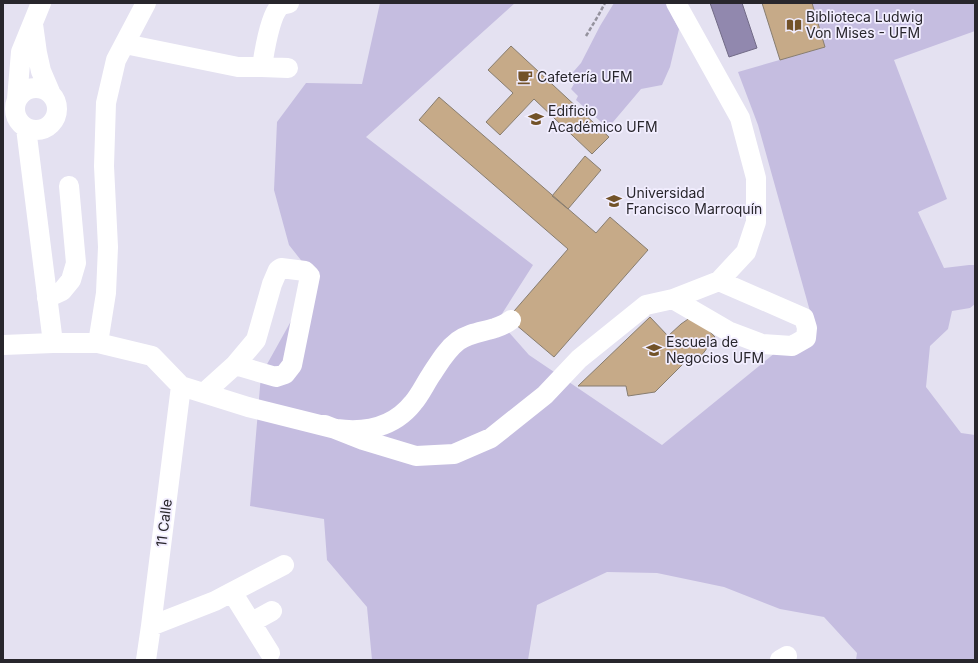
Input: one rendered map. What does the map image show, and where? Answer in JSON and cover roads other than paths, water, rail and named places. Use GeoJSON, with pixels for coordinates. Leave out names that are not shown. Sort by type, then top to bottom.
{"type":"FeatureCollection","features":[{"type":"Feature","properties":{"kind":"street"},"geometry":{"type":"LineString","coordinates":[[17,99],[26,90],[33,88],[45,89],[50,92],[56,101],[58,112],[54,122],[50,126],[33,129],[21,124],[17,119],[15,112],[21,52],[41,3]]}},
{"type":"Feature","properties":{"kind":"street"},"geometry":{"type":"LineString","coordinates":[[98,343],[106,293],[108,247],[104,166],[106,103],[116,60],[146,3]]}},
{"type":"Feature","properties":{"kind":"street"},"geometry":{"type":"LineString","coordinates":[[262,67],[263,55],[273,16],[281,6],[289,3]]}},
{"type":"Feature","properties":{"kind":"street"},"geometry":{"type":"LineString","coordinates":[[325,425],[363,440],[416,456],[454,454],[491,438],[545,395],[579,359],[646,305],[673,299],[719,281],[746,252],[756,222],[756,178],[740,118],[676,3]]}},
{"type":"Feature","properties":{"kind":"street"},"geometry":{"type":"LineString","coordinates":[[33,24],[41,71],[50,92]]}},
{"type":"Feature","properties":{"kind":"street"},"geometry":{"type":"LineString","coordinates":[[124,44],[238,66],[288,68]]}},
{"type":"Feature","properties":{"kind":"street"},"geometry":{"type":"LineString","coordinates":[[33,129],[31,171],[53,343]]}},
{"type":"Feature","properties":{"kind":"street"},"geometry":{"type":"LineString","coordinates":[[47,298],[62,292],[71,280],[76,263],[70,186]]}},
{"type":"Feature","properties":{"kind":"street"},"geometry":{"type":"LineString","coordinates":[[204,393],[235,365],[256,340],[272,284],[278,270],[281,268],[305,272],[308,274],[310,276],[292,365],[285,374],[276,377],[235,365]]}},
{"type":"Feature","properties":{"kind":"street"},"geometry":{"type":"LineString","coordinates":[[673,299],[728,331],[762,344],[792,346],[806,338],[807,328],[804,318],[719,281]]}},
{"type":"Feature","properties":{"kind":"street"},"geometry":{"type":"LineString","coordinates":[[3,346],[53,343],[98,343],[152,356],[181,386],[248,407],[347,430],[358,431],[370,429],[390,422],[407,410],[414,402],[442,358],[458,341],[465,336],[495,328],[511,320]]}},
{"type":"Feature","properties":{"kind":"street","name":"11 Calle"},"geometry":{"type":"LineString","coordinates":[[146,660],[181,386]]}},
{"type":"Feature","properties":{"kind":"street"},"geometry":{"type":"LineString","coordinates":[[151,626],[216,601],[284,565]]}},
{"type":"Feature","properties":{"kind":"street"},"geometry":{"type":"LineString","coordinates":[[232,592],[270,653]]}},
{"type":"Feature","properties":{"kind":"street"},"geometry":{"type":"LineString","coordinates":[[252,622],[272,611]]}},
{"type":"Feature","properties":{"kind":"place","name":"Biblioteca Ludwig Von Mises - UFM"},"geometry":{"type":"Point","coordinates":[794,25]}},
{"type":"Feature","properties":{"kind":"place","name":"Cafetería UFM"},"geometry":{"type":"Point","coordinates":[525,77]}},
{"type":"Feature","properties":{"kind":"place","name":"Edificio Académico UFM"},"geometry":{"type":"Point","coordinates":[536,119]}},
{"type":"Feature","properties":{"kind":"place","name":"Universidad Francisco Marroquín"},"geometry":{"type":"Point","coordinates":[614,201]}},
{"type":"Feature","properties":{"kind":"place","name":"Escuela de Negocios UFM"},"geometry":{"type":"Point","coordinates":[654,350]}}]}
